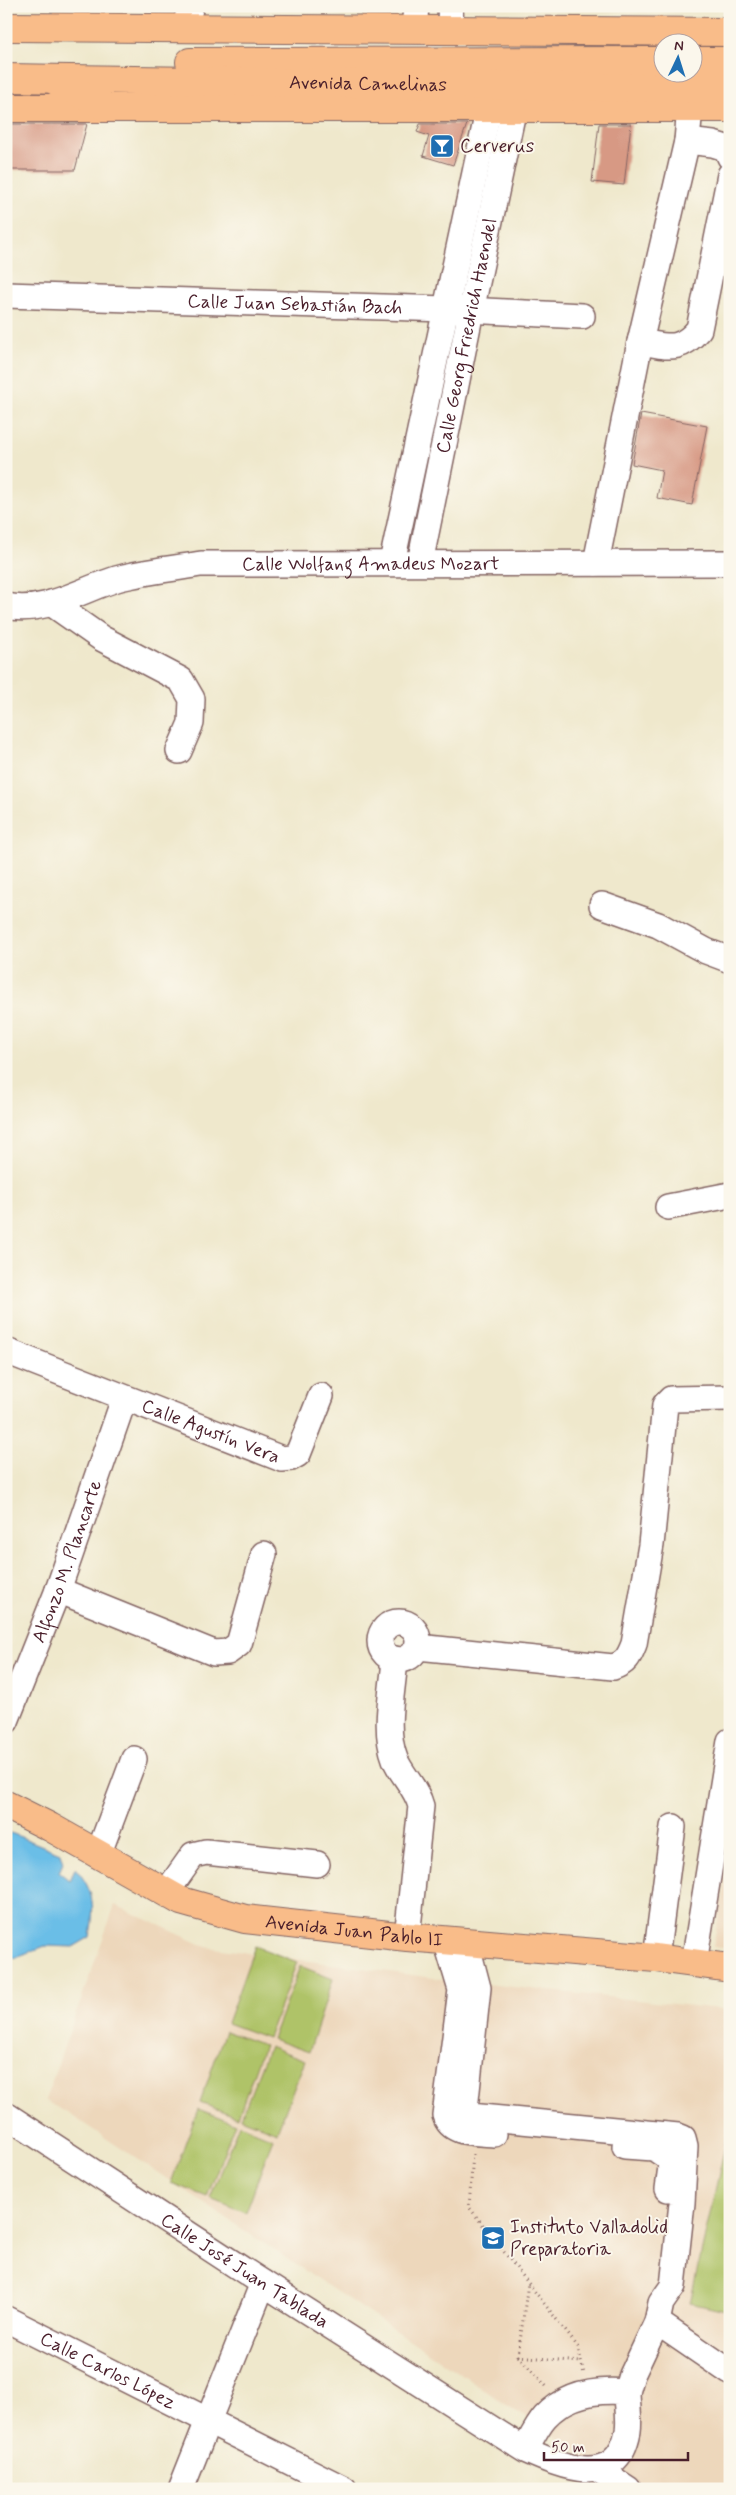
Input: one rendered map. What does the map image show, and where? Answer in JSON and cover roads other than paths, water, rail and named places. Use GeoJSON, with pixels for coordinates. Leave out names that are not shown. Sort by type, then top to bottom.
{"type":"FeatureCollection","features":[{"type":"Feature","properties":{"kind":"main road"},"geometry":{"type":"LineString","coordinates":[[6,27],[188,17],[451,18],[730,32]]}},
{"type":"Feature","properties":{"kind":"main road","name":"Avenida Camelinas"},"geometry":{"type":"LineString","coordinates":[[6,62],[654,62]]}},
{"type":"Feature","properties":{"kind":"main road"},"geometry":{"type":"LineString","coordinates":[[704,62],[730,62]]}},
{"type":"Feature","properties":{"kind":"main road","name":"Avenida Camelinas"},"geometry":{"type":"LineString","coordinates":[[6,78],[730,89]]}},
{"type":"Feature","properties":{"kind":"main road"},"geometry":{"type":"LineString","coordinates":[[50,78],[108,108]]}},
{"type":"Feature","properties":{"kind":"main road","name":"Avenida Camelinas"},"geometry":{"type":"LineString","coordinates":[[6,108],[730,108]]}},
{"type":"Feature","properties":{"kind":"main road","name":"Avenida Juan Pablo II"},"geometry":{"type":"LineString","coordinates":[[6,1806],[181,1902],[245,1920],[407,1937],[656,1958],[730,1968]]}},
{"type":"Feature","properties":{"kind":"street","name":"Calle Georg Friedrich Haendel"},"geometry":{"type":"LineString","coordinates":[[392,562],[446,309],[502,107]]}},
{"type":"Feature","properties":{"kind":"street","name":"Calle Georg Friedrich Haendel"},"geometry":{"type":"LineString","coordinates":[[420,563],[471,311],[502,107]]}},
{"type":"Feature","properties":{"kind":"street"},"geometry":{"type":"LineString","coordinates":[[596,564],[640,342],[687,141],[690,107]]}},
{"type":"Feature","properties":{"kind":"street"},"geometry":{"type":"LineString","coordinates":[[687,141],[713,144],[726,148],[730,157]]}},
{"type":"Feature","properties":{"kind":"street"},"geometry":{"type":"LineString","coordinates":[[640,342],[672,347],[687,343],[698,329],[730,176]]}},
{"type":"Feature","properties":{"kind":"street","name":"Calle Juan Sebastián Bach"},"geometry":{"type":"LineString","coordinates":[[6,295],[446,309],[582,316]]}},
{"type":"Feature","properties":{"kind":"street","name":"Calle Wolfang Amadeus Mozart"},"geometry":{"type":"LineString","coordinates":[[12,608],[51,602],[124,577],[201,564],[392,562],[730,563]]}},
{"type":"Feature","properties":{"kind":"street"},"geometry":{"type":"LineString","coordinates":[[51,602],[101,638],[181,680],[192,699],[191,723],[179,751]]}},
{"type":"Feature","properties":{"kind":"street"},"geometry":{"type":"LineString","coordinates":[[602,906],[658,925],[706,952],[730,960]]}},
{"type":"Feature","properties":{"kind":"street"},"geometry":{"type":"LineString","coordinates":[[668,1207],[730,1195]]}},
{"type":"Feature","properties":{"kind":"street","name":"Calle Agustín Vera"},"geometry":{"type":"LineString","coordinates":[[6,1351],[124,1399],[282,1459],[292,1458],[298,1454],[321,1396]]}},
{"type":"Feature","properties":{"kind":"street"},"geometry":{"type":"LineString","coordinates":[[418,1647],[613,1667],[622,1664],[629,1657],[634,1644],[651,1545],[660,1466],[664,1405],[671,1398],[730,1398]]}},
{"type":"Feature","properties":{"kind":"street","name":"Alfonzo M. Plancarte"},"geometry":{"type":"LineString","coordinates":[[6,1721],[58,1590],[124,1399]]}},
{"type":"Feature","properties":{"kind":"street"},"geometry":{"type":"LineString","coordinates":[[58,1590],[214,1653],[228,1652],[239,1644],[264,1554]]}},
{"type":"Feature","properties":{"kind":"street"},"geometry":{"type":"LineString","coordinates":[[403,1623],[409,1625],[417,1634],[418,1647],[411,1656],[405,1659],[395,1659],[387,1656],[381,1645],[383,1633],[391,1624],[403,1623]]}},
{"type":"Feature","properties":{"kind":"street"},"geometry":{"type":"LineString","coordinates":[[395,1659],[389,1737],[395,1760],[418,1793],[421,1806],[407,1937]]}},
{"type":"Feature","properties":{"kind":"street"},"geometry":{"type":"LineString","coordinates":[[694,1963],[730,1741]]}},
{"type":"Feature","properties":{"kind":"street"},"geometry":{"type":"LineString","coordinates":[[98,1855],[134,1759]]}},
{"type":"Feature","properties":{"kind":"street"},"geometry":{"type":"LineString","coordinates":[[656,1958],[673,1827]]}},
{"type":"Feature","properties":{"kind":"street"},"geometry":{"type":"LineString","coordinates":[[166,1893],[193,1855],[206,1852],[317,1864]]}},
{"type":"Feature","properties":{"kind":"street"},"geometry":{"type":"LineString","coordinates":[[456,1941],[478,1988],[463,2123],[470,2116],[683,2138],[685,2146],[682,2203],[673,2286],[659,2313],[627,2392],[628,2431],[618,2455],[599,2470],[628,2489]]}},
{"type":"Feature","properties":{"kind":"street","name":"Calle José Juan Tablada"},"geometry":{"type":"LineString","coordinates":[[6,2115],[263,2283],[525,2450],[569,2468],[599,2470]]}},
{"type":"Feature","properties":{"kind":"street"},"geometry":{"type":"LineString","coordinates":[[182,2489],[263,2283]]}},
{"type":"Feature","properties":{"kind":"street"},"geometry":{"type":"LineString","coordinates":[[659,2313],[730,2372]]}},
{"type":"Feature","properties":{"kind":"street","name":"Calle Carlos López"},"geometry":{"type":"LineString","coordinates":[[6,2319],[344,2489]]}},
{"type":"Feature","properties":{"kind":"street"},"geometry":{"type":"LineString","coordinates":[[525,2450],[546,2416],[561,2406],[589,2391],[627,2392]]}},
{"type":"Feature","properties":{"kind":"water"},"geometry":{"type":"Polygon","coordinates":[[[6,1831],[60,1853],[63,1863],[59,1872],[70,1881],[75,1868],[87,1885],[92,1901],[90,1937],[73,1947],[45,1946],[6,1961],[6,1831]]]}},
{"type":"Feature","properties":{"kind":"place","name":"Cerverus"},"geometry":{"type":"Point","coordinates":[442,146]}},
{"type":"Feature","properties":{"kind":"place","name":"Instituto Valladolid Preparatoria"},"geometry":{"type":"Point","coordinates":[493,2238]}}]}
